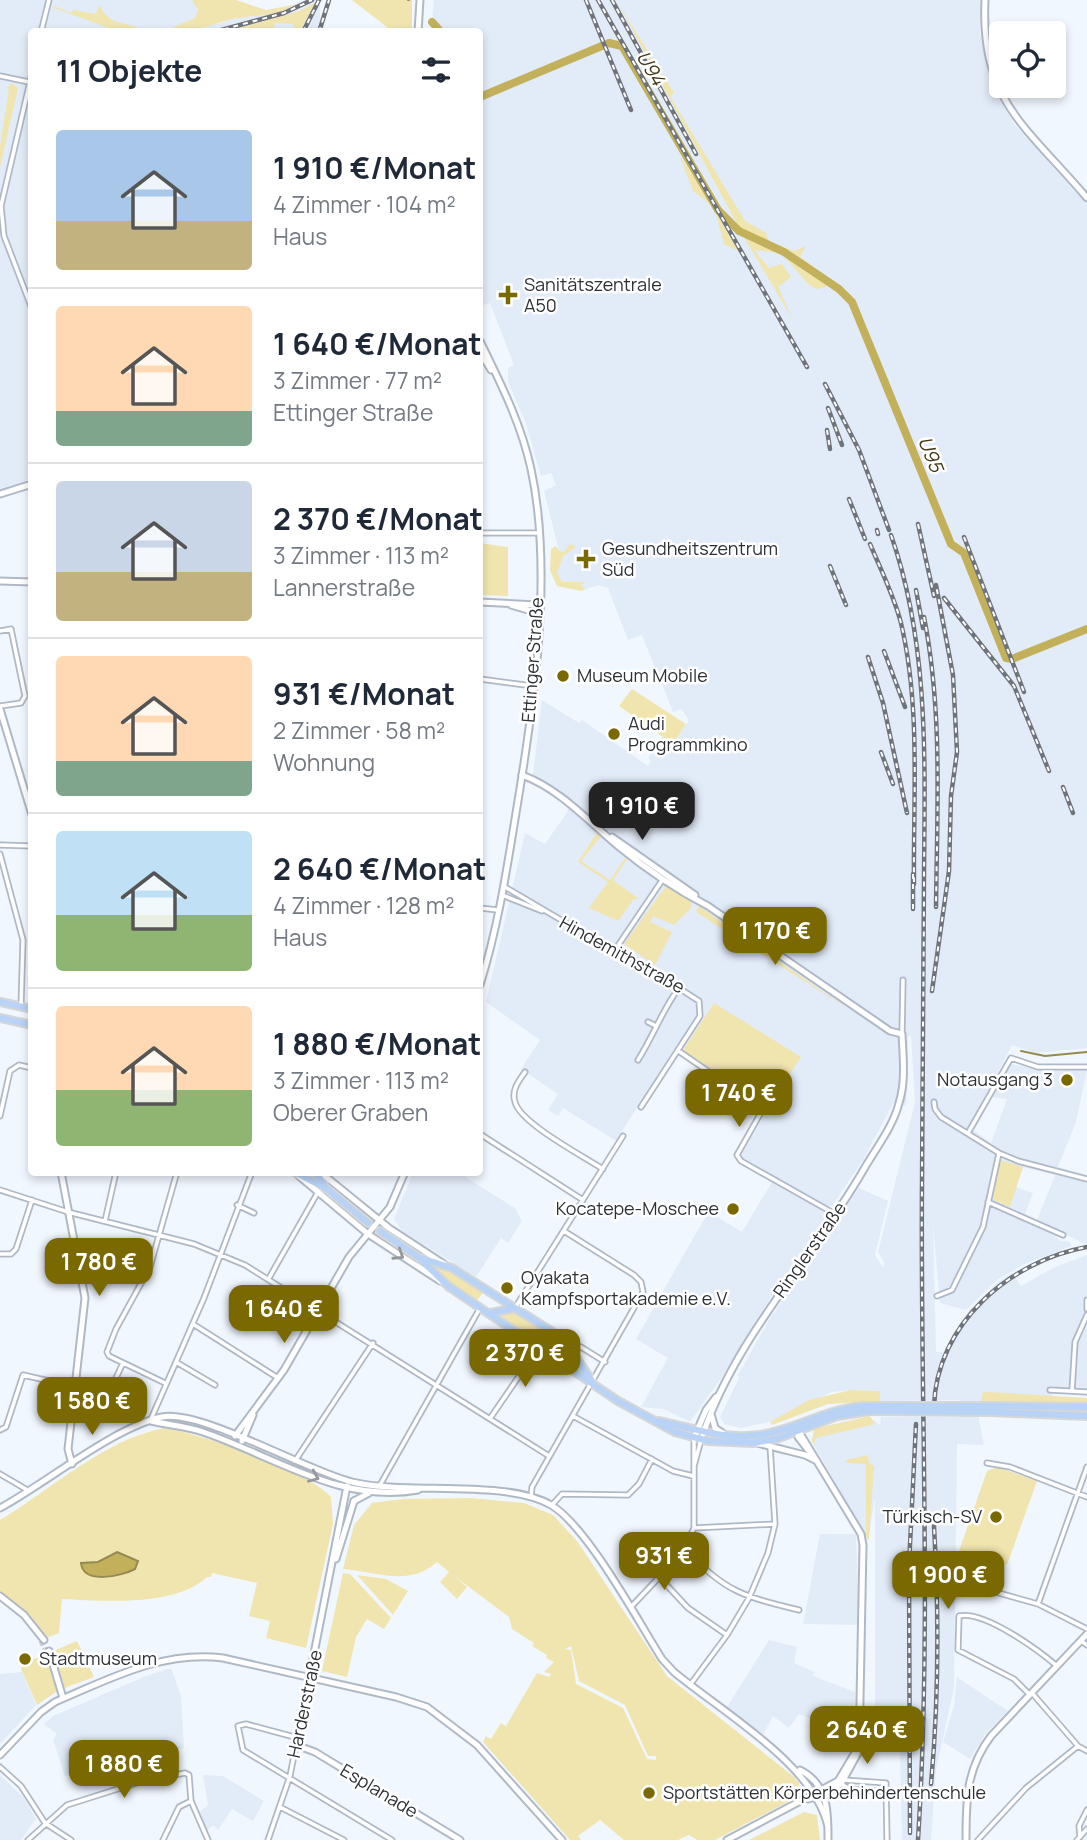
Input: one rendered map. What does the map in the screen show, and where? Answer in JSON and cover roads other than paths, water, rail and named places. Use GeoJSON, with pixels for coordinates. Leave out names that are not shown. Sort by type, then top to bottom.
{"type":"FeatureCollection","features":[{"type":"Feature","properties":{"kind":"main road"},"geometry":{"type":"LineString","coordinates":[[0,1002],[28,1008]]}},
{"type":"Feature","properties":{"kind":"main road"},"geometry":{"type":"LineString","coordinates":[[0,1018],[28,1024]]}},
{"type":"Feature","properties":{"kind":"main road"},"geometry":{"type":"LineString","coordinates":[[301,1176],[335,1195]]}},
{"type":"Feature","properties":{"kind":"main road"},"geometry":{"type":"LineString","coordinates":[[318,1176],[335,1195],[369,1223]]}},
{"type":"Feature","properties":{"kind":"main road"},"geometry":{"type":"LineString","coordinates":[[380,1231],[418,1257],[448,1286],[625,1405],[675,1432],[698,1438],[754,1443],[870,1408]]}},
{"type":"Feature","properties":{"kind":"main road"},"geometry":{"type":"LineString","coordinates":[[418,1257],[452,1268],[567,1344],[594,1383]]}},
{"type":"Feature","properties":{"kind":"main road"},"geometry":{"type":"LineString","coordinates":[[481,1307],[489,1292]]}},
{"type":"Feature","properties":{"kind":"main road"},"geometry":{"type":"LineString","coordinates":[[491,1313],[515,1308]]}},
{"type":"Feature","properties":{"kind":"main road"},"geometry":{"type":"LineString","coordinates":[[698,1438],[760,1435],[844,1408],[1087,1412]]}},
{"type":"Feature","properties":{"kind":"main road"},"geometry":{"type":"LineString","coordinates":[[990,1409],[1087,1412]]}},
{"type":"Feature","properties":{"kind":"street"},"geometry":{"type":"LineString","coordinates":[[42,28],[49,0]]}},
{"type":"Feature","properties":{"kind":"street"},"geometry":{"type":"LineString","coordinates":[[418,28],[420,0]]}},
{"type":"Feature","properties":{"kind":"street"},"geometry":{"type":"LineString","coordinates":[[985,0],[986,52],[999,90],[1025,128],[1087,198]]}},
{"type":"Feature","properties":{"kind":"street"},"geometry":{"type":"LineString","coordinates":[[0,76],[28,82]]}},
{"type":"Feature","properties":{"kind":"street"},"geometry":{"type":"LineString","coordinates":[[28,86],[1,206],[4,236],[28,299]]}},
{"type":"Feature","properties":{"kind":"street","name":"Ettinger Straße"},"geometry":{"type":"LineString","coordinates":[[483,347],[526,449],[539,533],[538,613],[533,685],[522,775],[502,895],[483,973]]}},
{"type":"Feature","properties":{"kind":"street"},"geometry":{"type":"LineString","coordinates":[[483,356],[496,374]]}},
{"type":"Feature","properties":{"kind":"street"},"geometry":{"type":"LineString","coordinates":[[0,494],[28,485]]}},
{"type":"Feature","properties":{"kind":"street"},"geometry":{"type":"LineString","coordinates":[[483,533],[539,533]]}},
{"type":"Feature","properties":{"kind":"street"},"geometry":{"type":"LineString","coordinates":[[0,581],[28,582]]}},
{"type":"Feature","properties":{"kind":"street"},"geometry":{"type":"LineString","coordinates":[[483,602],[538,605]]}},
{"type":"Feature","properties":{"kind":"street"},"geometry":{"type":"LineString","coordinates":[[508,604],[538,613]]}},
{"type":"Feature","properties":{"kind":"street"},"geometry":{"type":"LineString","coordinates":[[0,631],[11,629],[25,696],[21,703],[0,708],[28,802]]}},
{"type":"Feature","properties":{"kind":"street"},"geometry":{"type":"LineString","coordinates":[[483,679],[533,685]]}},
{"type":"Feature","properties":{"kind":"street"},"geometry":{"type":"LineString","coordinates":[[522,775],[555,794],[665,877],[890,1031],[902,1034],[903,980]]}},
{"type":"Feature","properties":{"kind":"street"},"geometry":{"type":"LineString","coordinates":[[0,845],[28,846]]}},
{"type":"Feature","properties":{"kind":"street"},"geometry":{"type":"LineString","coordinates":[[0,854],[23,940],[21,1007]]}},
{"type":"Feature","properties":{"kind":"street"},"geometry":{"type":"LineString","coordinates":[[615,950],[665,877]]}},
{"type":"Feature","properties":{"kind":"street","name":"Hindemithstraße"},"geometry":{"type":"LineString","coordinates":[[503,887],[699,1001],[702,1011],[680,1052],[641,1107]]}},
{"type":"Feature","properties":{"kind":"street","name":"Hindemithstraße"},"geometry":{"type":"LineString","coordinates":[[502,895],[544,911]]}},
{"type":"Feature","properties":{"kind":"street"},"geometry":{"type":"LineString","coordinates":[[483,908],[499,910]]}},
{"type":"Feature","properties":{"kind":"street"},"geometry":{"type":"LineString","coordinates":[[638,1060],[656,1033],[656,1026],[674,995]]}},
{"type":"Feature","properties":{"kind":"street"},"geometry":{"type":"LineString","coordinates":[[648,1022],[656,1026]]}},
{"type":"Feature","properties":{"kind":"street","name":"Ringlerstraße"},"geometry":{"type":"LineString","coordinates":[[693,1475],[698,1438],[720,1392],[767,1313],[836,1215],[898,1107],[902,1081],[902,1034]]}},
{"type":"Feature","properties":{"kind":"street"},"geometry":{"type":"LineString","coordinates":[[680,1052],[763,1109],[737,1155],[741,1161],[836,1215]]}},
{"type":"Feature","properties":{"kind":"street"},"geometry":{"type":"LineString","coordinates":[[968,1133],[1011,1058],[1038,1066],[1087,1067]]}},
{"type":"Feature","properties":{"kind":"street"},"geometry":{"type":"LineString","coordinates":[[0,1116],[10,1071],[19,1065],[28,1067]]}},
{"type":"Feature","properties":{"kind":"street"},"geometry":{"type":"LineString","coordinates":[[525,1072],[516,1085],[513,1096],[522,1115],[603,1169]]}},
{"type":"Feature","properties":{"kind":"street"},"geometry":{"type":"LineString","coordinates":[[934,1102],[941,1117],[999,1153],[1087,1179]]}},
{"type":"Feature","properties":{"kind":"street"},"geometry":{"type":"LineString","coordinates":[[483,1136],[583,1200]]}},
{"type":"Feature","properties":{"kind":"street"},"geometry":{"type":"LineString","coordinates":[[515,1308],[623,1136]]}},
{"type":"Feature","properties":{"kind":"street"},"geometry":{"type":"LineString","coordinates":[[937,1296],[948,1294],[957,1282],[983,1227],[999,1153]]}},
{"type":"Feature","properties":{"kind":"street"},"geometry":{"type":"LineString","coordinates":[[62,1176],[85,1298],[68,1449],[72,1464]]}},
{"type":"Feature","properties":{"kind":"street"},"geometry":{"type":"LineString","coordinates":[[105,1221],[115,1176]]}},
{"type":"Feature","properties":{"kind":"street"},"geometry":{"type":"LineString","coordinates":[[166,1383],[107,1355],[116,1329],[150,1267],[176,1176]]}},
{"type":"Feature","properties":{"kind":"street"},"geometry":{"type":"LineString","coordinates":[[150,1421],[193,1324],[250,1176]]}},
{"type":"Feature","properties":{"kind":"street"},"geometry":{"type":"LineString","coordinates":[[299,1176],[368,1234],[448,1286]]}},
{"type":"Feature","properties":{"kind":"street"},"geometry":{"type":"LineString","coordinates":[[325,1176],[379,1221],[452,1268]]}},
{"type":"Feature","properties":{"kind":"street"},"geometry":{"type":"LineString","coordinates":[[237,1445],[236,1437],[278,1378],[340,1271],[392,1204],[403,1176]]}},
{"type":"Feature","properties":{"kind":"street"},"geometry":{"type":"LineString","coordinates":[[0,1190],[68,1212],[220,1254],[269,1278],[550,1456]]}},
{"type":"Feature","properties":{"kind":"street"},"geometry":{"type":"LineString","coordinates":[[269,1278],[318,1192]]}},
{"type":"Feature","properties":{"kind":"street"},"geometry":{"type":"LineString","coordinates":[[0,1254],[11,1254],[16,1249],[32,1200]]}},
{"type":"Feature","properties":{"kind":"street"},"geometry":{"type":"LineString","coordinates":[[988,1202],[1063,1235]]}},
{"type":"Feature","properties":{"kind":"street"},"geometry":{"type":"LineString","coordinates":[[237,1205],[254,1213]]}},
{"type":"Feature","properties":{"kind":"street"},"geometry":{"type":"LineString","coordinates":[[531,1497],[532,1487],[642,1299],[641,1282],[564,1231]]}},
{"type":"Feature","properties":{"kind":"street"},"geometry":{"type":"LineString","coordinates":[[1087,1300],[1087,1309]]}},
{"type":"Feature","properties":{"kind":"street"},"geometry":{"type":"LineString","coordinates":[[380,1485],[481,1307]]}},
{"type":"Feature","properties":{"kind":"street"},"geometry":{"type":"LineString","coordinates":[[1072,1391],[1075,1342],[1087,1315]]}},
{"type":"Feature","properties":{"kind":"street"},"geometry":{"type":"LineString","coordinates":[[193,1324],[278,1378]]}},
{"type":"Feature","properties":{"kind":"street"},"geometry":{"type":"LineString","coordinates":[[295,1461],[373,1343]]}},
{"type":"Feature","properties":{"kind":"street"},"geometry":{"type":"LineString","coordinates":[[567,1344],[581,1347],[605,1362]]}},
{"type":"Feature","properties":{"kind":"street"},"geometry":{"type":"LineString","coordinates":[[491,1417],[539,1347]]}},
{"type":"Feature","properties":{"kind":"street"},"geometry":{"type":"LineString","coordinates":[[176,1362],[215,1385]]}},
{"type":"Feature","properties":{"kind":"street"},"geometry":{"type":"LineString","coordinates":[[115,1380],[123,1363]]}},
{"type":"Feature","properties":{"kind":"street"},"geometry":{"type":"LineString","coordinates":[[2,1430],[23,1375],[77,1387]]}},
{"type":"Feature","properties":{"kind":"street"},"geometry":{"type":"LineString","coordinates":[[1049,1390],[1087,1392]]}},
{"type":"Feature","properties":{"kind":"street","name":"Ringlerstraße"},"geometry":{"type":"LineString","coordinates":[[629,1608],[680,1555],[694,1528],[693,1475],[698,1438],[706,1410],[720,1392]]}},
{"type":"Feature","properties":{"kind":"street"},"geometry":{"type":"LineString","coordinates":[[237,1445],[243,1439],[257,1407]]}},
{"type":"Feature","properties":{"kind":"street"},"geometry":{"type":"LineString","coordinates":[[711,1412],[715,1429],[730,1437]]}},
{"type":"Feature","properties":{"kind":"street"},"geometry":{"type":"LineString","coordinates":[[573,1416],[673,1471],[693,1475]]}},
{"type":"Feature","properties":{"kind":"street"},"geometry":{"type":"LineString","coordinates":[[0,1508],[126,1432],[167,1417],[184,1419],[243,1439],[352,1482],[531,1497],[552,1505],[580,1532],[663,1659],[690,1685],[794,1767],[819,1794],[829,1809],[828,1840]]}},
{"type":"Feature","properties":{"kind":"street"},"geometry":{"type":"LineString","coordinates":[[150,1421],[196,1429],[344,1489],[356,1492],[422,1489]]}},
{"type":"Feature","properties":{"kind":"street"},"geometry":{"type":"LineString","coordinates":[[803,1421],[798,1430],[799,1439],[818,1462]]}},
{"type":"Feature","properties":{"kind":"street"},"geometry":{"type":"LineString","coordinates":[[813,1424],[808,1435],[811,1447],[863,1539],[859,1746],[842,1781]]}},
{"type":"Feature","properties":{"kind":"street"},"geometry":{"type":"LineString","coordinates":[[785,1428],[798,1430],[811,1447]]}},
{"type":"Feature","properties":{"kind":"street"},"geometry":{"type":"LineString","coordinates":[[754,1443],[805,1455],[818,1462]]}},
{"type":"Feature","properties":{"kind":"street"},"geometry":{"type":"LineString","coordinates":[[690,1685],[727,1635],[749,1598],[768,1553],[775,1524],[770,1446]]}},
{"type":"Feature","properties":{"kind":"street"},"geometry":{"type":"LineString","coordinates":[[772,1460],[780,1450]]}},
{"type":"Feature","properties":{"kind":"street"},"geometry":{"type":"LineString","coordinates":[[552,1505],[562,1494],[628,1495],[639,1484],[652,1459]]}},
{"type":"Feature","properties":{"kind":"street"},"geometry":{"type":"LineString","coordinates":[[987,1463],[1010,1467],[1087,1497]]}},
{"type":"Feature","properties":{"kind":"street"},"geometry":{"type":"LineString","coordinates":[[1038,1604],[1087,1467]]}},
{"type":"Feature","properties":{"kind":"street"},"geometry":{"type":"LineString","coordinates":[[0,1474],[29,1492]]}},
{"type":"Feature","properties":{"kind":"street"},"geometry":{"type":"LineString","coordinates":[[344,1489],[352,1482]]}},
{"type":"Feature","properties":{"kind":"street"},"geometry":{"type":"LineString","coordinates":[[352,1482],[356,1492]]}},
{"type":"Feature","properties":{"kind":"street","name":"Harderstraße"},"geometry":{"type":"LineString","coordinates":[[268,1840],[290,1778],[334,1565],[344,1489]]}},
{"type":"Feature","properties":{"kind":"street","name":"Harderstraße"},"geometry":{"type":"LineString","coordinates":[[334,1565],[356,1492]]}},
{"type":"Feature","properties":{"kind":"street"},"geometry":{"type":"LineString","coordinates":[[354,1502],[372,1492]]}},
{"type":"Feature","properties":{"kind":"street"},"geometry":{"type":"LineString","coordinates":[[694,1528],[775,1524]]}},
{"type":"Feature","properties":{"kind":"street"},"geometry":{"type":"LineString","coordinates":[[685,1548],[713,1578],[749,1598],[799,1610]]}},
{"type":"Feature","properties":{"kind":"street"},"geometry":{"type":"LineString","coordinates":[[660,1578],[688,1608],[727,1635]]}},
{"type":"Feature","properties":{"kind":"street"},"geometry":{"type":"LineString","coordinates":[[963,1583],[1038,1604],[1087,1631],[1081,1641],[991,1736],[974,1764],[967,1791],[966,1840]]}},
{"type":"Feature","properties":{"kind":"street"},"geometry":{"type":"LineString","coordinates":[[0,1597],[36,1629],[43,1640]]}},
{"type":"Feature","properties":{"kind":"street"},"geometry":{"type":"LineString","coordinates":[[1057,1666],[1010,1633],[978,1619],[959,1616],[958,1650],[1014,1679],[1031,1694],[1077,1746],[1087,1751]]}},
{"type":"Feature","properties":{"kind":"street"},"geometry":{"type":"LineString","coordinates":[[1081,1641],[1087,1645]]}},
{"type":"Feature","properties":{"kind":"street"},"geometry":{"type":"LineString","coordinates":[[47,1652],[63,1698]]}},
{"type":"Feature","properties":{"kind":"street"},"geometry":{"type":"LineString","coordinates":[[0,1755],[41,1712],[63,1698],[142,1666],[176,1657],[223,1658],[416,1703],[443,1717],[480,1748],[562,1840]]}},
{"type":"Feature","properties":{"kind":"street","name":"Esplanade"},"geometry":{"type":"LineString","coordinates":[[298,1738],[246,1724],[239,1727],[240,1747],[391,1840]]}},
{"type":"Feature","properties":{"kind":"street","name":"Esplanade"},"geometry":{"type":"LineString","coordinates":[[296,1745],[315,1752],[460,1840]]}},
{"type":"Feature","properties":{"kind":"street"},"geometry":{"type":"LineString","coordinates":[[978,1840],[1026,1788],[1077,1746]]}},
{"type":"Feature","properties":{"kind":"street"},"geometry":{"type":"LineString","coordinates":[[0,1767],[21,1786],[45,1823],[71,1840]]}},
{"type":"Feature","properties":{"kind":"street"},"geometry":{"type":"LineString","coordinates":[[28,1840],[67,1805],[143,1781],[182,1773],[189,1775],[191,1801],[208,1840]]}},
{"type":"Feature","properties":{"kind":"street"},"geometry":{"type":"LineString","coordinates":[[842,1781],[850,1789],[886,1792]]}},
{"type":"Feature","properties":{"kind":"street"},"geometry":{"type":"LineString","coordinates":[[727,1840],[842,1781],[886,1783],[887,1840]]}},
{"type":"Feature","properties":{"kind":"street"},"geometry":{"type":"LineString","coordinates":[[163,1840],[181,1804],[191,1801]]}},
{"type":"Feature","properties":{"kind":"street"},"geometry":{"type":"LineString","coordinates":[[280,1807],[344,1840]]}},
{"type":"Feature","properties":{"kind":"street"},"geometry":{"type":"LineString","coordinates":[[1078,1839],[1077,1831],[1086,1818],[1087,1810]]}},
{"type":"Feature","properties":{"kind":"street"},"geometry":{"type":"LineString","coordinates":[[1078,1839],[1087,1829]]}},
{"type":"Feature","properties":{"kind":"waterway","name":"U94"},"geometry":{"type":"LineString","coordinates":[[432,22],[436,25]]}},
{"type":"Feature","properties":{"kind":"waterway","name":"U94"},"geometry":{"type":"LineString","coordinates":[[432,22],[437,28]]}},
{"type":"Feature","properties":{"kind":"waterway","name":"U95"},"geometry":{"type":"LineString","coordinates":[[483,96],[609,43],[622,46],[718,210],[739,231],[784,252],[839,289],[852,302],[951,544],[964,553],[1006,658],[1012,659],[1087,629]]}},
{"type":"Feature","properties":{"kind":"waterway","name":"U95"},"geometry":{"type":"LineString","coordinates":[[756,239],[784,252],[828,282]]}},
{"type":"Feature","properties":{"kind":"waterway"},"geometry":{"type":"LineString","coordinates":[[1021,1051],[1045,1056],[1087,1052]]}},
{"type":"Feature","properties":{"kind":"tunnel"},"geometry":{"type":"LineString","coordinates":[[41,1641],[46,1652]]}},
{"type":"Feature","properties":{"kind":"railway"},"geometry":{"type":"LineString","coordinates":[[229,28],[284,13],[312,0]]}},
{"type":"Feature","properties":{"kind":"railway"},"geometry":{"type":"LineString","coordinates":[[305,28],[319,0]]}},
{"type":"Feature","properties":{"kind":"railway"},"geometry":{"type":"LineString","coordinates":[[320,28],[329,0]]}},
{"type":"Feature","properties":{"kind":"railway"},"geometry":{"type":"LineString","coordinates":[[586,0],[631,110]]}},
{"type":"Feature","properties":{"kind":"railway"},"geometry":{"type":"LineString","coordinates":[[598,0],[807,367]]}},
{"type":"Feature","properties":{"kind":"railway"},"geometry":{"type":"LineString","coordinates":[[612,0],[696,154]]}},
{"type":"Feature","properties":{"kind":"railway"},"geometry":{"type":"LineString","coordinates":[[825,384],[859,450],[889,530]]}},
{"type":"Feature","properties":{"kind":"railway"},"geometry":{"type":"LineString","coordinates":[[828,408],[842,445]]}},
{"type":"Feature","properties":{"kind":"railway"},"geometry":{"type":"LineString","coordinates":[[827,430],[830,449]]}},
{"type":"Feature","properties":{"kind":"railway"},"geometry":{"type":"LineString","coordinates":[[849,499],[865,539]]}},
{"type":"Feature","properties":{"kind":"railway"},"geometry":{"type":"LineString","coordinates":[[918,524],[934,596]]}},
{"type":"Feature","properties":{"kind":"railway"},"geometry":{"type":"LineString","coordinates":[[877,530],[878,534]]}},
{"type":"Feature","properties":{"kind":"railway"},"geometry":{"type":"LineString","coordinates":[[891,535],[903,576],[918,660],[925,789],[922,1265],[925,1594],[918,1840]]}},
{"type":"Feature","properties":{"kind":"railway"},"geometry":{"type":"LineString","coordinates":[[964,537],[1024,692]]}},
{"type":"Feature","properties":{"kind":"railway"},"geometry":{"type":"LineString","coordinates":[[870,544],[898,613],[907,655],[914,720],[914,884]]}},
{"type":"Feature","properties":{"kind":"railway"},"geometry":{"type":"LineString","coordinates":[[830,566],[846,605]]}},
{"type":"Feature","properties":{"kind":"railway"},"geometry":{"type":"LineString","coordinates":[[932,991],[949,871],[951,796],[957,752],[953,675],[936,585]]}},
{"type":"Feature","properties":{"kind":"railway"},"geometry":{"type":"LineString","coordinates":[[916,590],[923,628]]}},
{"type":"Feature","properties":{"kind":"railway"},"geometry":{"type":"LineString","coordinates":[[944,598],[1014,686],[1049,771]]}},
{"type":"Feature","properties":{"kind":"railway"},"geometry":{"type":"LineString","coordinates":[[924,617],[936,726],[936,907]]}},
{"type":"Feature","properties":{"kind":"railway"},"geometry":{"type":"LineString","coordinates":[[884,651],[905,707]]}},
{"type":"Feature","properties":{"kind":"railway"},"geometry":{"type":"LineString","coordinates":[[868,657],[883,703],[907,813]]}},
{"type":"Feature","properties":{"kind":"railway"},"geometry":{"type":"LineString","coordinates":[[881,752],[893,784]]}},
{"type":"Feature","properties":{"kind":"railway"},"geometry":{"type":"LineString","coordinates":[[1063,787],[1073,813]]}},
{"type":"Feature","properties":{"kind":"railway"},"geometry":{"type":"LineString","coordinates":[[913,874],[913,909]]}},
{"type":"Feature","properties":{"kind":"railway"},"geometry":{"type":"LineString","coordinates":[[934,1407],[938,1377],[948,1349],[963,1324],[982,1301],[1031,1266],[1058,1254],[1087,1247]]}},
{"type":"Feature","properties":{"kind":"railway"},"geometry":{"type":"LineString","coordinates":[[910,1833],[909,1565],[916,1424]]}},
{"type":"Feature","properties":{"kind":"railway"},"geometry":{"type":"LineString","coordinates":[[931,1784],[937,1655],[934,1526]]}},
{"type":"Feature","properties":{"kind":"place","name":"Sanitätszentrale A50"},"geometry":{"type":"Point","coordinates":[508,295]}},
{"type":"Feature","properties":{"kind":"place","name":"Gesundheitszentrum Süd"},"geometry":{"type":"Point","coordinates":[586,559]}},
{"type":"Feature","properties":{"kind":"place","name":"Museum Mobile"},"geometry":{"type":"Point","coordinates":[563,676]}},
{"type":"Feature","properties":{"kind":"place","name":"Audi Programmkino"},"geometry":{"type":"Point","coordinates":[614,734]}},
{"type":"Feature","properties":{"kind":"place","name":"Notausgang 3"},"geometry":{"type":"Point","coordinates":[1067,1080]}},
{"type":"Feature","properties":{"kind":"place","name":"Kocatepe-Moschee"},"geometry":{"type":"Point","coordinates":[733,1209]}},
{"type":"Feature","properties":{"kind":"place","name":"Oyakata Kampfsportakademie e.V."},"geometry":{"type":"Point","coordinates":[507,1288]}},
{"type":"Feature","properties":{"kind":"place","name":"Türkisch-SV"},"geometry":{"type":"Point","coordinates":[996,1517]}},
{"type":"Feature","properties":{"kind":"place","name":"Stadtmuseum"},"geometry":{"type":"Point","coordinates":[25,1659]}},
{"type":"Feature","properties":{"kind":"place","name":"Sportstätten Körperbehindertenschule"},"geometry":{"type":"Point","coordinates":[649,1793]}}]}
